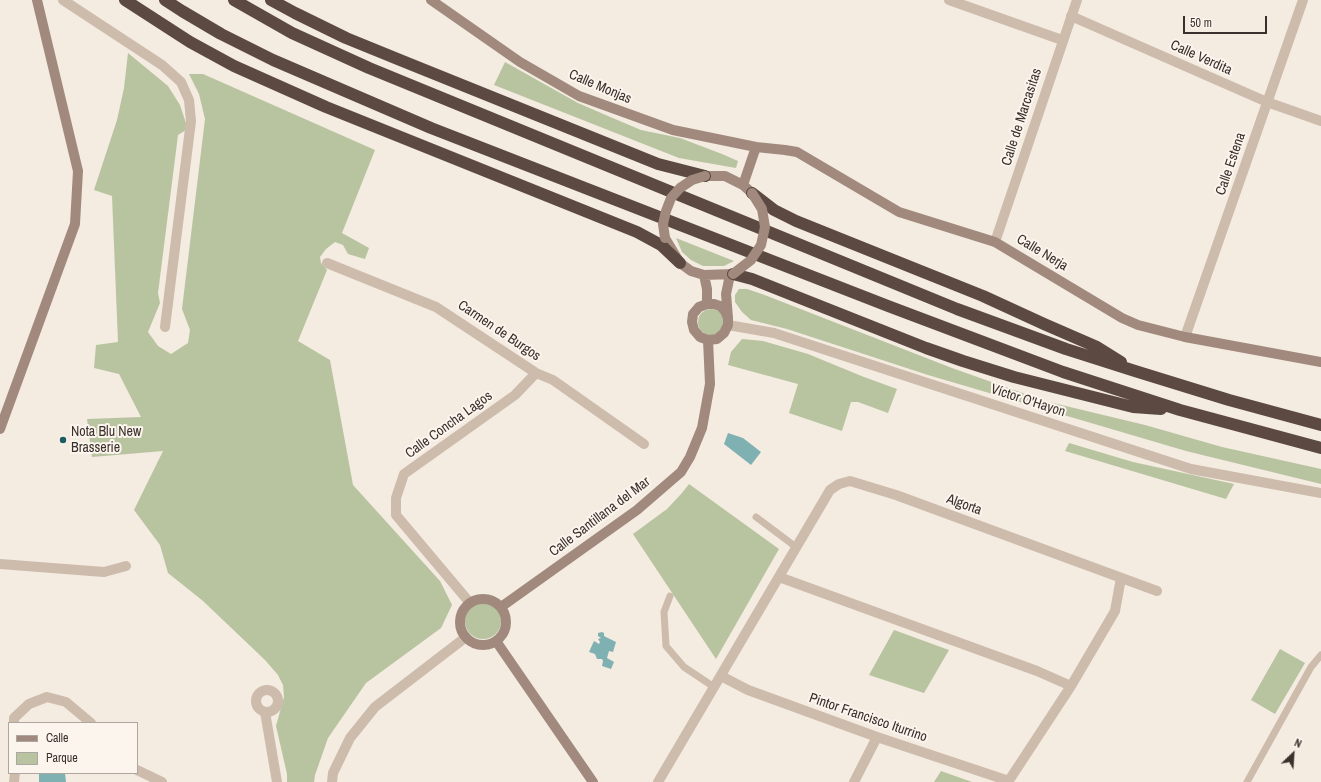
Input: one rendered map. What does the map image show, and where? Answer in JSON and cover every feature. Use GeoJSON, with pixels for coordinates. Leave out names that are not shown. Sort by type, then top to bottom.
{"type":"FeatureCollection","features":[{"type":"Feature","properties":{"kind":"highway"},"geometry":{"type":"LineString","coordinates":[[125,0],[190,42],[234,66],[326,107],[637,232],[660,245],[680,263]]}},
{"type":"Feature","properties":{"kind":"highway"},"geometry":{"type":"LineString","coordinates":[[165,0],[221,34],[273,60],[431,128],[974,340],[1063,372],[1180,410],[1321,448]]}},
{"type":"Feature","properties":{"kind":"highway"},"geometry":{"type":"LineString","coordinates":[[234,0],[292,33],[370,68],[957,309],[1066,349],[1135,371],[1229,400],[1321,425]]}},
{"type":"Feature","properties":{"kind":"highway"},"geometry":{"type":"LineString","coordinates":[[271,0],[346,38],[400,60],[658,164],[705,176]]}},
{"type":"Feature","properties":{"kind":"highway"},"geometry":{"type":"LineString","coordinates":[[752,193],[774,210],[796,221],[983,296],[1097,347],[1135,371]]}},
{"type":"Feature","properties":{"kind":"highway"},"geometry":{"type":"LineString","coordinates":[[731,274],[752,279],[926,348],[1006,374],[1133,407],[1180,410]]}},
{"type":"Feature","properties":{"kind":"street"},"geometry":{"type":"LineString","coordinates":[[0,430],[75,224],[78,171],[36,0]]}},
{"type":"Feature","properties":{"kind":"street"},"geometry":{"type":"LineString","coordinates":[[63,0],[162,65],[181,82],[189,100],[191,121],[165,327]]}},
{"type":"Feature","properties":{"kind":"street","name":"Calle Monjas"},"geometry":{"type":"LineString","coordinates":[[431,0],[520,62],[579,96],[673,130],[756,147]]}},
{"type":"Feature","properties":{"kind":"street"},"geometry":{"type":"LineString","coordinates":[[949,0],[1062,40]]}},
{"type":"Feature","properties":{"kind":"street","name":"Calle de Marcasitas"},"geometry":{"type":"LineString","coordinates":[[995,242],[1062,40],[1077,0]]}},
{"type":"Feature","properties":{"kind":"street","name":"Calle Estena"},"geometry":{"type":"LineString","coordinates":[[1185,337],[1303,0]]}},
{"type":"Feature","properties":{"kind":"street","name":"Calle Verdita"},"geometry":{"type":"LineString","coordinates":[[1071,16],[1267,102],[1321,121]]}},
{"type":"Feature","properties":{"kind":"street"},"geometry":{"type":"LineString","coordinates":[[743,184],[756,147]]}},
{"type":"Feature","properties":{"kind":"street","name":"Calle Nerja"},"geometry":{"type":"LineString","coordinates":[[756,147],[797,152],[899,212],[995,242],[1122,318],[1138,325],[1185,337],[1321,362]]}},
{"type":"Feature","properties":{"kind":"street"},"geometry":{"type":"LineString","coordinates":[[705,176],[725,176],[743,184],[752,193],[762,209],[765,227],[761,244],[751,260],[731,274],[704,275],[691,271],[680,263],[665,238],[663,224],[671,198],[680,188],[692,180],[705,176]]}},
{"type":"Feature","properties":{"kind":"street","name":"Carmen de Burgos"},"geometry":{"type":"LineString","coordinates":[[327,263],[436,307],[536,373],[553,380],[644,444]]}},
{"type":"Feature","properties":{"kind":"street"},"geometry":{"type":"LineString","coordinates":[[728,322],[725,311],[720,306],[707,304],[699,307],[693,314],[692,322],[694,330],[700,337],[708,340],[717,339],[724,334],[728,322],[726,294],[731,274]]}},
{"type":"Feature","properties":{"kind":"street"},"geometry":{"type":"LineString","coordinates":[[704,275],[707,289],[707,304]]}},
{"type":"Feature","properties":{"kind":"street","name":"Víctor O'Hayon"},"geometry":{"type":"LineString","coordinates":[[728,322],[774,333],[1191,469],[1321,493]]}},
{"type":"Feature","properties":{"kind":"street","name":"Calle Santillana del Mar"},"geometry":{"type":"LineString","coordinates":[[501,607],[637,510],[681,472],[690,457],[702,428],[710,384],[708,340]]}},
{"type":"Feature","properties":{"kind":"street","name":"Calle Concha Lagos"},"geometry":{"type":"LineString","coordinates":[[470,603],[396,515],[396,498],[404,474],[515,395],[536,373]]}},
{"type":"Feature","properties":{"kind":"street","name":"Algorta"},"geometry":{"type":"LineString","coordinates":[[658,782],[830,490],[839,484],[850,481],[900,496],[1158,591]]}},
{"type":"Feature","properties":{"kind":"street"},"geometry":{"type":"LineString","coordinates":[[0,564],[104,572],[126,566]]}},
{"type":"Feature","properties":{"kind":"street"},"geometry":{"type":"LineString","coordinates":[[779,577],[1037,671],[1071,686]]}},
{"type":"Feature","properties":{"kind":"street"},"geometry":{"type":"LineString","coordinates":[[1008,782],[1071,686],[1115,611],[1121,578]]}},
{"type":"Feature","properties":{"kind":"street"},"geometry":{"type":"LineString","coordinates":[[480,598],[492,600],[501,607],[506,619],[505,631],[496,641],[486,645],[475,643],[466,637],[460,626],[462,613],[470,603],[480,598]]}},
{"type":"Feature","properties":{"kind":"street"},"geometry":{"type":"LineString","coordinates":[[332,782],[333,772],[350,738],[375,707],[466,637]]}},
{"type":"Feature","properties":{"kind":"street"},"geometry":{"type":"LineString","coordinates":[[496,641],[593,782]]}},
{"type":"Feature","properties":{"kind":"street","name":"Pintor Francisco Iturrino"},"geometry":{"type":"LineString","coordinates":[[721,676],[748,690],[877,737],[1008,782]]}},
{"type":"Feature","properties":{"kind":"street"},"geometry":{"type":"LineString","coordinates":[[14,722],[14,718],[29,704],[47,697],[66,702],[89,722]]}},
{"type":"Feature","properties":{"kind":"street"},"geometry":{"type":"LineString","coordinates":[[264,712],[277,782]]}},
{"type":"Feature","properties":{"kind":"street"},"geometry":{"type":"LineString","coordinates":[[854,782],[877,737]]}},
{"type":"Feature","properties":{"kind":"street"},"geometry":{"type":"LineString","coordinates":[[138,770],[162,782]]}},
{"type":"Feature","properties":{"kind":"lane"},"geometry":{"type":"LineString","coordinates":[[756,517],[794,550]]}},
{"type":"Feature","properties":{"kind":"lane"},"geometry":{"type":"LineString","coordinates":[[670,596],[664,612],[666,646],[684,668],[714,688]]}},
{"type":"Feature","properties":{"kind":"lane"},"geometry":{"type":"LineString","coordinates":[[1247,782],[1311,667],[1321,655]]}},
{"type":"Feature","properties":{"kind":"green space"},"geometry":{"type":"Polygon","coordinates":[[[128,53],[168,86],[180,105],[186,123],[186,130],[178,135],[158,293],[160,303],[148,332],[158,346],[171,354],[188,343],[190,330],[182,309],[205,119],[199,94],[189,74],[203,74],[375,150],[342,233],[369,248],[365,259],[348,254],[343,245],[335,242],[326,249],[320,257],[321,263],[327,270],[298,341],[330,360],[353,485],[440,581],[452,605],[441,628],[366,683],[328,738],[314,782],[287,782],[287,774],[276,726],[284,697],[283,685],[278,675],[265,660],[203,601],[168,573],[160,545],[134,510],[163,451],[92,457],[87,419],[141,417],[119,374],[94,368],[96,345],[118,342],[112,196],[94,190],[117,120],[124,88],[128,53]]]}},
{"type":"Feature","properties":{"kind":"green space"},"geometry":{"type":"Polygon","coordinates":[[[505,62],[578,103],[615,119],[641,130],[680,138],[738,161],[736,168],[679,158],[494,85],[505,62]]]}},
{"type":"Feature","properties":{"kind":"green space"},"geometry":{"type":"Polygon","coordinates":[[[676,238],[734,261],[724,266],[703,266],[691,260],[682,252],[676,238]]]}},
{"type":"Feature","properties":{"kind":"green space"},"geometry":{"type":"Polygon","coordinates":[[[739,289],[747,289],[762,294],[952,368],[1045,401],[1145,425],[1222,447],[1321,469],[1321,484],[1186,451],[928,375],[787,329],[751,320],[742,312],[735,302],[735,295],[739,289]]]}},
{"type":"Feature","properties":{"kind":"green space"},"geometry":{"type":"Polygon","coordinates":[[[711,309],[720,313],[724,322],[720,331],[711,335],[702,331],[698,322],[702,313],[711,309]]]}},
{"type":"Feature","properties":{"kind":"green space"},"geometry":{"type":"Polygon","coordinates":[[[742,339],[763,341],[808,354],[897,389],[888,413],[858,402],[851,402],[842,431],[789,413],[798,384],[728,365],[731,352],[742,339]]]}},
{"type":"Feature","properties":{"kind":"green space"},"geometry":{"type":"Polygon","coordinates":[[[1069,443],[1133,462],[1234,484],[1226,499],[1065,451],[1069,443]]]}},
{"type":"Feature","properties":{"kind":"green space"},"geometry":{"type":"Polygon","coordinates":[[[689,484],[779,549],[716,659],[633,534],[667,509],[689,484]]]}},
{"type":"Feature","properties":{"kind":"green space"},"geometry":{"type":"Polygon","coordinates":[[[483,603],[493,606],[498,611],[501,621],[498,631],[493,636],[483,639],[473,636],[468,631],[465,621],[468,611],[473,606],[483,603]]]}},
{"type":"Feature","properties":{"kind":"green space"},"geometry":{"type":"Polygon","coordinates":[[[894,630],[949,650],[924,693],[869,675],[894,630]]]}},
{"type":"Feature","properties":{"kind":"green space"},"geometry":{"type":"Polygon","coordinates":[[[1280,649],[1305,663],[1275,714],[1251,700],[1280,649]]]}},
{"type":"Feature","properties":{"kind":"green space"},"geometry":{"type":"Polygon","coordinates":[[[941,771],[972,782],[934,782],[941,771]]]}},
{"type":"Feature","properties":{"kind":"water"},"geometry":{"type":"Polygon","coordinates":[[[728,433],[743,438],[761,452],[751,465],[724,444],[728,433]]]}},
{"type":"Feature","properties":{"kind":"water"},"geometry":{"type":"Polygon","coordinates":[[[598,633],[604,633],[604,636],[616,642],[613,652],[609,651],[607,658],[614,662],[611,669],[602,666],[602,659],[597,659],[595,654],[589,652],[594,641],[599,644],[600,642],[598,639],[601,638],[598,636],[598,633]]]}},
{"type":"Feature","properties":{"kind":"water"},"geometry":{"type":"Polygon","coordinates":[[[39,774],[65,774],[66,782],[39,782],[39,774]]]}},
{"type":"Feature","properties":{"kind":"place","name":"Nota Blu New Brasserie"},"geometry":{"type":"Point","coordinates":[63,440]}}]}
